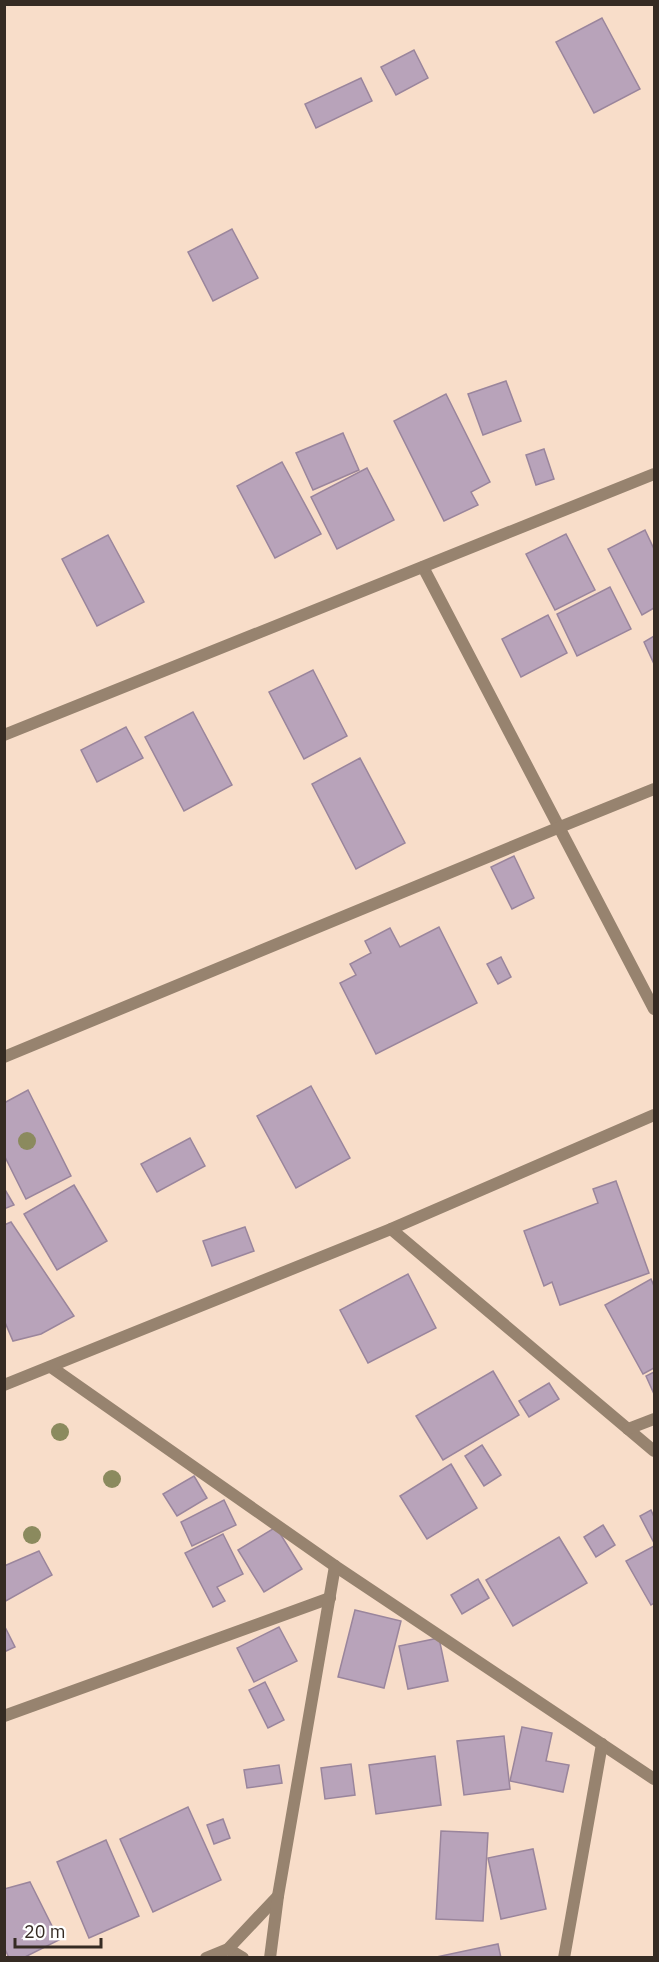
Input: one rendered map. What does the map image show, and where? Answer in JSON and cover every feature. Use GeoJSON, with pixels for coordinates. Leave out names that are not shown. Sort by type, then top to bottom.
{"type":"FeatureCollection","features":[{"type":"Feature","properties":{"kind":"street"},"geometry":{"type":"LineString","coordinates":[[4,735],[654,474]]}},
{"type":"Feature","properties":{"kind":"street"},"geometry":{"type":"LineString","coordinates":[[423,567],[654,1009]]}},
{"type":"Feature","properties":{"kind":"street"},"geometry":{"type":"LineString","coordinates":[[4,1057],[654,789]]}},
{"type":"Feature","properties":{"kind":"street"},"geometry":{"type":"LineString","coordinates":[[4,1385],[391,1229],[654,1115]]}},
{"type":"Feature","properties":{"kind":"street"},"geometry":{"type":"LineString","coordinates":[[391,1229],[654,1451]]}},
{"type":"Feature","properties":{"kind":"street"},"geometry":{"type":"LineString","coordinates":[[51,1366],[335,1566],[654,1779]]}},
{"type":"Feature","properties":{"kind":"street"},"geometry":{"type":"LineString","coordinates":[[628,1429],[654,1419]]}},
{"type":"Feature","properties":{"kind":"street"},"geometry":{"type":"LineString","coordinates":[[270,1958],[278,1896],[335,1566]]}},
{"type":"Feature","properties":{"kind":"street"},"geometry":{"type":"LineString","coordinates":[[4,1716],[330,1598]]}},
{"type":"Feature","properties":{"kind":"street"},"geometry":{"type":"LineString","coordinates":[[564,1958],[602,1744]]}},
{"type":"Feature","properties":{"kind":"street"},"geometry":{"type":"LineString","coordinates":[[206,1958],[228,1949],[278,1896]]}},
{"type":"Feature","properties":{"kind":"street"},"geometry":{"type":"LineString","coordinates":[[228,1949],[243,1958]]}},
{"type":"Feature","properties":{"kind":"building"},"geometry":{"type":"Polygon","coordinates":[[[602,18],[640,89],[594,113],[556,42],[602,18]]]}},
{"type":"Feature","properties":{"kind":"building"},"geometry":{"type":"Polygon","coordinates":[[[414,50],[428,78],[396,95],[381,67],[414,50]]]}},
{"type":"Feature","properties":{"kind":"building"},"geometry":{"type":"Polygon","coordinates":[[[361,78],[372,101],[316,128],[305,104],[361,78]]]}},
{"type":"Feature","properties":{"kind":"building"},"geometry":{"type":"Polygon","coordinates":[[[232,229],[258,278],[213,301],[188,252],[232,229]]]}},
{"type":"Feature","properties":{"kind":"building"},"geometry":{"type":"Polygon","coordinates":[[[506,381],[521,421],[483,435],[468,394],[506,381]]]}},
{"type":"Feature","properties":{"kind":"building"},"geometry":{"type":"Polygon","coordinates":[[[446,394],[490,482],[471,492],[478,505],[444,521],[394,421],[446,394]]]}},
{"type":"Feature","properties":{"kind":"building"},"geometry":{"type":"Polygon","coordinates":[[[343,433],[359,470],[313,490],[296,453],[343,433]]]}},
{"type":"Feature","properties":{"kind":"building"},"geometry":{"type":"Polygon","coordinates":[[[544,449],[554,479],[536,485],[526,455],[544,449]]]}},
{"type":"Feature","properties":{"kind":"building"},"geometry":{"type":"Polygon","coordinates":[[[282,462],[321,534],[275,558],[237,486],[282,462]]]}},
{"type":"Feature","properties":{"kind":"building"},"geometry":{"type":"Polygon","coordinates":[[[367,468],[394,520],[337,549],[311,497],[367,468]]]}},
{"type":"Feature","properties":{"kind":"building"},"geometry":{"type":"Polygon","coordinates":[[[645,530],[654,549],[654,608],[642,615],[608,549],[645,530]]]}},
{"type":"Feature","properties":{"kind":"building"},"geometry":{"type":"Polygon","coordinates":[[[566,534],[595,590],[555,610],[526,554],[566,534]]]}},
{"type":"Feature","properties":{"kind":"building"},"geometry":{"type":"Polygon","coordinates":[[[108,535],[144,602],[97,626],[62,559],[108,535]]]}},
{"type":"Feature","properties":{"kind":"building"},"geometry":{"type":"Polygon","coordinates":[[[610,587],[631,629],[577,656],[557,614],[610,587]]]}},
{"type":"Feature","properties":{"kind":"building"},"geometry":{"type":"Polygon","coordinates":[[[548,615],[567,653],[521,677],[502,639],[548,615]]]}},
{"type":"Feature","properties":{"kind":"building"},"geometry":{"type":"Polygon","coordinates":[[[654,636],[654,664],[644,642],[654,636]]]}},
{"type":"Feature","properties":{"kind":"building"},"geometry":{"type":"Polygon","coordinates":[[[313,670],[347,736],[304,759],[269,692],[313,670]]]}},
{"type":"Feature","properties":{"kind":"building"},"geometry":{"type":"Polygon","coordinates":[[[193,712],[232,785],[184,811],[145,737],[193,712]]]}},
{"type":"Feature","properties":{"kind":"building"},"geometry":{"type":"Polygon","coordinates":[[[126,727],[143,758],[97,782],[81,750],[126,727]]]}},
{"type":"Feature","properties":{"kind":"building"},"geometry":{"type":"Polygon","coordinates":[[[360,758],[405,843],[356,869],[312,784],[360,758]]]}},
{"type":"Feature","properties":{"kind":"building"},"geometry":{"type":"Polygon","coordinates":[[[514,856],[534,898],[512,909],[491,867],[514,856]]]}},
{"type":"Feature","properties":{"kind":"building"},"geometry":{"type":"Polygon","coordinates":[[[439,927],[477,1003],[376,1054],[340,983],[356,975],[350,964],[371,953],[365,941],[390,928],[400,947],[439,927]]]}},
{"type":"Feature","properties":{"kind":"building"},"geometry":{"type":"Polygon","coordinates":[[[501,957],[511,977],[498,984],[487,964],[501,957]]]}},
{"type":"Feature","properties":{"kind":"building"},"geometry":{"type":"Polygon","coordinates":[[[311,1086],[350,1158],[296,1188],[257,1116],[311,1086]]]}},
{"type":"Feature","properties":{"kind":"building"},"geometry":{"type":"Polygon","coordinates":[[[28,1090],[71,1176],[26,1199],[4,1155],[4,1103],[28,1090]]]}},
{"type":"Feature","properties":{"kind":"building"},"geometry":{"type":"Polygon","coordinates":[[[190,1138],[205,1166],[157,1192],[141,1164],[190,1138]]]}},
{"type":"Feature","properties":{"kind":"building"},"geometry":{"type":"Polygon","coordinates":[[[616,1181],[649,1273],[560,1305],[552,1282],[544,1286],[524,1231],[598,1203],[593,1189],[616,1181]]]}},
{"type":"Feature","properties":{"kind":"building"},"geometry":{"type":"Polygon","coordinates":[[[74,1185],[107,1241],[57,1270],[24,1214],[74,1185]]]}},
{"type":"Feature","properties":{"kind":"building"},"geometry":{"type":"Polygon","coordinates":[[[4,1188],[14,1205],[4,1209],[4,1188]]]}},
{"type":"Feature","properties":{"kind":"building"},"geometry":{"type":"Polygon","coordinates":[[[11,1222],[74,1316],[41,1334],[13,1341],[4,1320],[4,1225],[11,1222]]]}},
{"type":"Feature","properties":{"kind":"building"},"geometry":{"type":"Polygon","coordinates":[[[245,1227],[254,1251],[212,1266],[203,1241],[245,1227]]]}},
{"type":"Feature","properties":{"kind":"building"},"geometry":{"type":"Polygon","coordinates":[[[408,1274],[436,1328],[368,1363],[340,1310],[408,1274]]]}},
{"type":"Feature","properties":{"kind":"building"},"geometry":{"type":"Polygon","coordinates":[[[651,1279],[654,1286],[654,1368],[643,1374],[605,1305],[651,1279]]]}},
{"type":"Feature","properties":{"kind":"building"},"geometry":{"type":"Polygon","coordinates":[[[493,1371],[519,1415],[443,1460],[416,1416],[493,1371]]]}},
{"type":"Feature","properties":{"kind":"building"},"geometry":{"type":"Polygon","coordinates":[[[654,1372],[654,1394],[646,1376],[654,1372]]]}},
{"type":"Feature","properties":{"kind":"building"},"geometry":{"type":"Polygon","coordinates":[[[549,1383],[559,1399],[529,1417],[519,1401],[549,1383]]]}},
{"type":"Feature","properties":{"kind":"building"},"geometry":{"type":"Polygon","coordinates":[[[482,1445],[501,1475],[484,1486],[465,1456],[482,1445]]]}},
{"type":"Feature","properties":{"kind":"building"},"geometry":{"type":"Polygon","coordinates":[[[451,1464],[477,1508],[427,1539],[400,1496],[451,1464]]]}},
{"type":"Feature","properties":{"kind":"building"},"geometry":{"type":"Polygon","coordinates":[[[194,1476],[207,1498],[177,1516],[163,1494],[194,1476]]]}},
{"type":"Feature","properties":{"kind":"building"},"geometry":{"type":"Polygon","coordinates":[[[224,1500],[236,1525],[192,1546],[181,1522],[224,1500]]]}},
{"type":"Feature","properties":{"kind":"building"},"geometry":{"type":"Polygon","coordinates":[[[651,1510],[654,1517],[654,1543],[640,1516],[651,1510]]]}},
{"type":"Feature","properties":{"kind":"building"},"geometry":{"type":"Polygon","coordinates":[[[603,1525],[615,1545],[596,1557],[584,1537],[603,1525]]]}},
{"type":"Feature","properties":{"kind":"building"},"geometry":{"type":"Polygon","coordinates":[[[276,1527],[302,1569],[264,1592],[238,1550],[276,1527]]]}},
{"type":"Feature","properties":{"kind":"building"},"geometry":{"type":"Polygon","coordinates":[[[223,1534],[243,1574],[217,1587],[225,1601],[213,1607],[185,1553],[223,1534]]]}},
{"type":"Feature","properties":{"kind":"building"},"geometry":{"type":"Polygon","coordinates":[[[559,1537],[587,1583],[513,1626],[486,1580],[559,1537]]]}},
{"type":"Feature","properties":{"kind":"building"},"geometry":{"type":"Polygon","coordinates":[[[654,1546],[654,1603],[651,1605],[626,1561],[654,1546]]]}},
{"type":"Feature","properties":{"kind":"building"},"geometry":{"type":"Polygon","coordinates":[[[39,1551],[52,1575],[4,1602],[4,1566],[39,1551]]]}},
{"type":"Feature","properties":{"kind":"building"},"geometry":{"type":"Polygon","coordinates":[[[478,1579],[489,1598],[462,1614],[451,1595],[478,1579]]]}},
{"type":"Feature","properties":{"kind":"building"},"geometry":{"type":"Polygon","coordinates":[[[355,1610],[401,1621],[384,1688],[338,1677],[355,1610]]]}},
{"type":"Feature","properties":{"kind":"building"},"geometry":{"type":"Polygon","coordinates":[[[4,1625],[15,1647],[4,1652],[4,1625]]]}},
{"type":"Feature","properties":{"kind":"building"},"geometry":{"type":"Polygon","coordinates":[[[279,1627],[297,1661],[254,1682],[237,1648],[279,1627]]]}},
{"type":"Feature","properties":{"kind":"building"},"geometry":{"type":"Polygon","coordinates":[[[439,1638],[448,1681],[408,1689],[399,1646],[439,1638]]]}},
{"type":"Feature","properties":{"kind":"building"},"geometry":{"type":"Polygon","coordinates":[[[265,1682],[284,1720],[268,1728],[249,1690],[265,1682]]]}},
{"type":"Feature","properties":{"kind":"building"},"geometry":{"type":"Polygon","coordinates":[[[522,1727],[552,1733],[546,1761],[569,1765],[563,1792],[510,1781],[522,1727]]]}},
{"type":"Feature","properties":{"kind":"building"},"geometry":{"type":"Polygon","coordinates":[[[504,1736],[510,1789],[464,1795],[457,1741],[504,1736]]]}},
{"type":"Feature","properties":{"kind":"building"},"geometry":{"type":"Polygon","coordinates":[[[435,1756],[441,1805],[376,1814],[369,1765],[435,1756]]]}},
{"type":"Feature","properties":{"kind":"building"},"geometry":{"type":"Polygon","coordinates":[[[351,1764],[355,1795],[325,1799],[321,1768],[351,1764]]]}},
{"type":"Feature","properties":{"kind":"building"},"geometry":{"type":"Polygon","coordinates":[[[279,1765],[282,1783],[247,1788],[244,1770],[279,1765]]]}},
{"type":"Feature","properties":{"kind":"building"},"geometry":{"type":"Polygon","coordinates":[[[188,1807],[221,1880],[153,1912],[120,1839],[188,1807]]]}},
{"type":"Feature","properties":{"kind":"building"},"geometry":{"type":"Polygon","coordinates":[[[223,1819],[230,1838],[214,1844],[207,1825],[223,1819]]]}},
{"type":"Feature","properties":{"kind":"building"},"geometry":{"type":"Polygon","coordinates":[[[441,1831],[488,1833],[483,1921],[436,1919],[441,1831]]]}},
{"type":"Feature","properties":{"kind":"building"},"geometry":{"type":"Polygon","coordinates":[[[106,1840],[139,1916],[89,1938],[57,1862],[106,1840]]]}},
{"type":"Feature","properties":{"kind":"building"},"geometry":{"type":"Polygon","coordinates":[[[533,1849],[546,1909],[501,1919],[488,1858],[533,1849]]]}},
{"type":"Feature","properties":{"kind":"building"},"geometry":{"type":"Polygon","coordinates":[[[30,1882],[59,1940],[23,1958],[9,1958],[4,1947],[4,1889],[30,1882]]]}},
{"type":"Feature","properties":{"kind":"building"},"geometry":{"type":"Polygon","coordinates":[[[498,1944],[501,1958],[436,1958],[436,1957],[498,1944]]]}}]}
